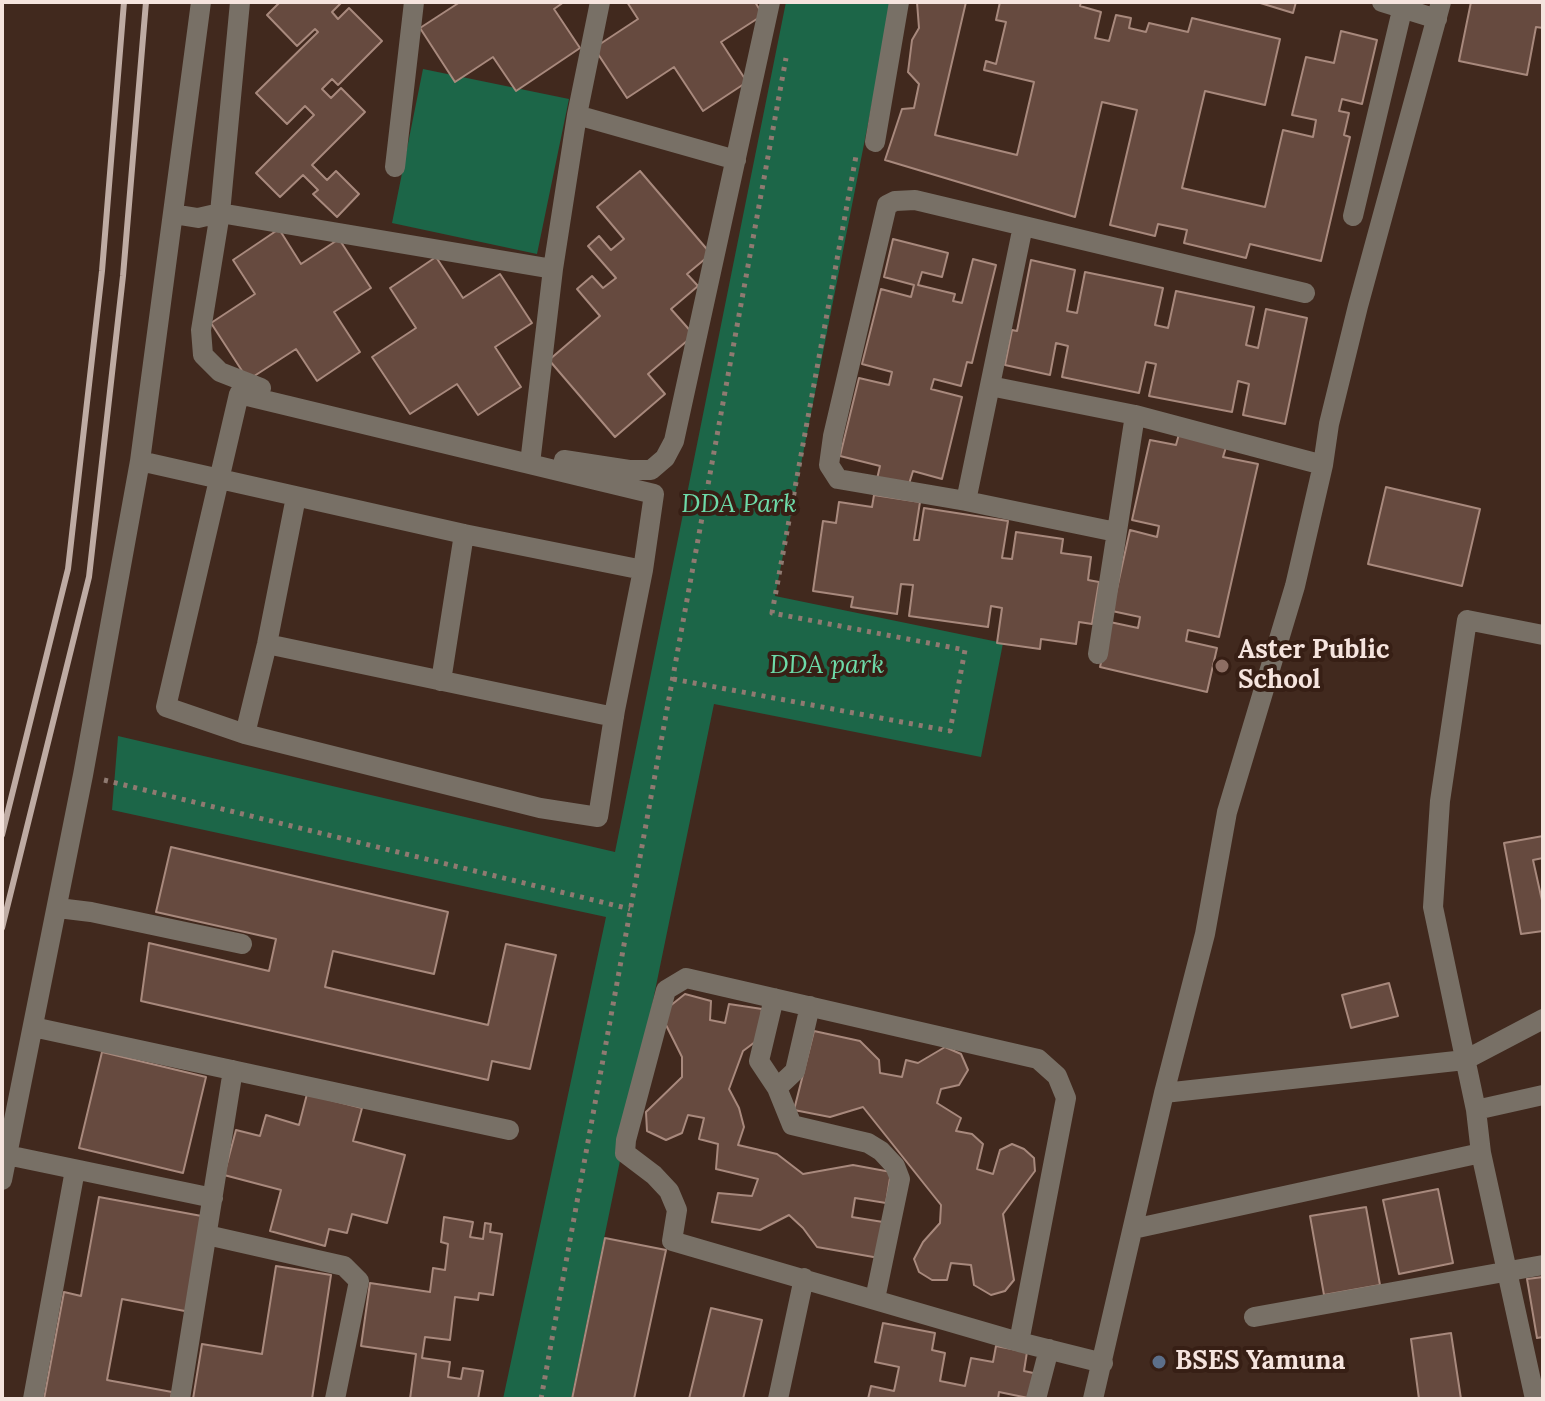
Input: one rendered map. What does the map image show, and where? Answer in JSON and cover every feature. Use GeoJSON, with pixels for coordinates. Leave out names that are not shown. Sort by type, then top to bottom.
{"type":"FeatureCollection","features":[{"type":"Feature","properties":{"kind":"street"},"geometry":{"type":"LineString","coordinates":[[2,1180],[58,908],[140,461],[201,2]]}},
{"type":"Feature","properties":{"kind":"street"},"geometry":{"type":"LineString","coordinates":[[240,2],[220,213],[201,330],[203,355],[220,372],[246,384],[412,428],[531,455],[629,470],[651,470],[665,458],[674,441],[770,2]]}},
{"type":"Feature","properties":{"kind":"street"},"geometry":{"type":"LineString","coordinates":[[395,167],[414,2]]}},
{"type":"Feature","properties":{"kind":"street"},"geometry":{"type":"LineString","coordinates":[[531,455],[553,269],[577,115],[600,2]]}},
{"type":"Feature","properties":{"kind":"street"},"geometry":{"type":"LineString","coordinates":[[875,142],[899,2]]}},
{"type":"Feature","properties":{"kind":"street"},"geometry":{"type":"LineString","coordinates":[[1093,1399],[1164,1093],[1205,934],[1227,812],[1295,586],[1358,306],[1439,11],[1396,4],[1353,216]]}},
{"type":"Feature","properties":{"kind":"street"},"geometry":{"type":"LineString","coordinates":[[577,115],[736,160]]}},
{"type":"Feature","properties":{"kind":"street"},"geometry":{"type":"LineString","coordinates":[[1116,532],[838,479],[829,465],[833,436],[887,205],[895,201],[915,200],[1305,293]]}},
{"type":"Feature","properties":{"kind":"street"},"geometry":{"type":"LineString","coordinates":[[173,214],[198,218],[220,213],[553,269]]}},
{"type":"Feature","properties":{"kind":"street"},"geometry":{"type":"LineString","coordinates":[[966,501],[1023,226]]}},
{"type":"Feature","properties":{"kind":"street"},"geometry":{"type":"LineString","coordinates":[[990,386],[1135,415],[1323,465]]}},
{"type":"Feature","properties":{"kind":"street"},"geometry":{"type":"LineString","coordinates":[[239,394],[654,494],[598,817],[540,808],[245,734],[166,707],[219,478],[239,394]]}},
{"type":"Feature","properties":{"kind":"street"},"geometry":{"type":"LineString","coordinates":[[1098,654],[1135,415]]}},
{"type":"Feature","properties":{"kind":"street"},"geometry":{"type":"LineString","coordinates":[[140,461],[464,534],[643,570]]}},
{"type":"Feature","properties":{"kind":"street"},"geometry":{"type":"LineString","coordinates":[[245,734],[267,644],[296,497]]}},
{"type":"Feature","properties":{"kind":"street"},"geometry":{"type":"LineString","coordinates":[[441,681],[464,534]]}},
{"type":"Feature","properties":{"kind":"street"},"geometry":{"type":"LineString","coordinates":[[1535,1399],[1481,1153],[1476,1110],[1433,907],[1440,801],[1467,620],[1543,635]]}},
{"type":"Feature","properties":{"kind":"street"},"geometry":{"type":"LineString","coordinates":[[267,644],[614,717]]}},
{"type":"Feature","properties":{"kind":"street"},"geometry":{"type":"LineString","coordinates":[[58,908],[91,912],[242,944]]}},
{"type":"Feature","properties":{"kind":"street"},"geometry":{"type":"LineString","coordinates":[[1019,1342],[1066,1098],[1057,1076],[1038,1059],[686,978],[666,990],[625,1153],[669,1191],[677,1210],[672,1241],[1019,1342],[1103,1363]]}},
{"type":"Feature","properties":{"kind":"street"},"geometry":{"type":"LineString","coordinates":[[774,998],[759,1061],[777,1088],[792,1125],[868,1143],[895,1166],[900,1179],[875,1299]]}},
{"type":"Feature","properties":{"kind":"street"},"geometry":{"type":"LineString","coordinates":[[777,1088],[795,1071],[810,1006]]}},
{"type":"Feature","properties":{"kind":"street"},"geometry":{"type":"LineString","coordinates":[[1164,1093],[1465,1060],[1543,1019]]}},
{"type":"Feature","properties":{"kind":"street"},"geometry":{"type":"LineString","coordinates":[[33,1027],[509,1130]]}},
{"type":"Feature","properties":{"kind":"street"},"geometry":{"type":"LineString","coordinates":[[180,1399],[233,1070]]}},
{"type":"Feature","properties":{"kind":"street"},"geometry":{"type":"LineString","coordinates":[[1476,1110],[1543,1095]]}},
{"type":"Feature","properties":{"kind":"street"},"geometry":{"type":"LineString","coordinates":[[1133,1229],[1481,1153]]}},
{"type":"Feature","properties":{"kind":"street"},"geometry":{"type":"LineString","coordinates":[[7,1155],[213,1198]]}},
{"type":"Feature","properties":{"kind":"street"},"geometry":{"type":"LineString","coordinates":[[33,1399],[75,1170]]}},
{"type":"Feature","properties":{"kind":"street"},"geometry":{"type":"LineString","coordinates":[[207,1235],[344,1266],[359,1281],[335,1399]]}},
{"type":"Feature","properties":{"kind":"street"},"geometry":{"type":"LineString","coordinates":[[1254,1317],[1543,1265]]}},
{"type":"Feature","properties":{"kind":"street"},"geometry":{"type":"LineString","coordinates":[[778,1399],[804,1278]]}},
{"type":"Feature","properties":{"kind":"street"},"geometry":{"type":"LineString","coordinates":[[1036,1399],[1049,1349]]}},
{"type":"Feature","properties":{"kind":"path"},"geometry":{"type":"LineString","coordinates":[[541,1399],[788,48]]}},
{"type":"Feature","properties":{"kind":"path"},"geometry":{"type":"LineString","coordinates":[[83,775],[631,910]]}},
{"type":"Feature","properties":{"kind":"green space"},"geometry":{"type":"Polygon","coordinates":[[[786,2],[892,2],[775,596],[1003,643],[981,757],[714,704],[571,1399],[503,1399],[606,917],[112,810],[118,736],[615,852],[786,2]]]}},
{"type":"Feature","properties":{"kind":"green space"},"geometry":{"type":"Polygon","coordinates":[[[423,69],[569,99],[537,254],[392,223],[423,69]]]}},
{"type":"Feature","properties":{"kind":"building"},"geometry":{"type":"Polygon","coordinates":[[[280,2],[342,2],[332,12],[338,19],[349,8],[382,41],[338,85],[332,79],[322,89],[331,98],[341,88],[365,112],[312,165],[327,180],[336,171],[359,194],[337,217],[313,194],[318,190],[303,175],[280,197],[256,173],[314,115],[305,106],[287,124],[256,93],[318,32],[315,29],[297,46],[267,15],[280,2]]]}},
{"type":"Feature","properties":{"kind":"building"},"geometry":{"type":"Polygon","coordinates":[[[460,2],[564,2],[554,9],[580,48],[516,91],[493,57],[455,82],[420,28],[460,2]]]}},
{"type":"Feature","properties":{"kind":"building"},"geometry":{"type":"Polygon","coordinates":[[[627,2],[755,2],[763,15],[721,42],[747,82],[703,111],[674,67],[627,98],[594,48],[638,19],[627,2]]]}},
{"type":"Feature","properties":{"kind":"building"},"geometry":{"type":"Polygon","coordinates":[[[917,2],[966,2],[935,135],[1017,155],[1034,82],[984,70],[986,61],[996,64],[1006,22],[996,20],[1000,2],[1081,2],[1080,6],[1101,12],[1095,38],[1109,41],[1116,15],[1131,18],[1129,28],[1146,32],[1149,23],[1188,32],[1192,18],[1280,39],[1265,105],[1205,91],[1182,188],[1265,207],[1283,130],[1313,137],[1316,120],[1292,115],[1306,57],[1334,63],[1341,31],[1377,40],[1362,104],[1342,99],[1339,111],[1349,113],[1344,135],[1350,137],[1321,261],[1250,244],[1246,258],[1184,243],[1187,230],[1158,224],[1155,236],[1110,225],[1137,110],[1102,102],[1075,217],[885,160],[902,109],[914,108],[919,84],[908,72],[912,40],[919,28],[917,2]]]}},
{"type":"Feature","properties":{"kind":"building"},"geometry":{"type":"Polygon","coordinates":[[[1257,2],[1296,2],[1293,13],[1257,2]]]}},
{"type":"Feature","properties":{"kind":"building"},"geometry":{"type":"Polygon","coordinates":[[[1471,2],[1543,2],[1543,28],[1536,27],[1527,75],[1459,61],[1471,2]]]}},
{"type":"Feature","properties":{"kind":"building"},"geometry":{"type":"Polygon","coordinates":[[[640,171],[711,254],[687,274],[698,286],[671,309],[694,335],[648,374],[665,394],[615,437],[549,360],[600,316],[577,289],[592,276],[603,288],[616,278],[588,246],[599,236],[611,250],[624,239],[597,207],[640,171]]]}},
{"type":"Feature","properties":{"kind":"building"},"geometry":{"type":"Polygon","coordinates":[[[279,229],[301,264],[339,239],[371,288],[334,312],[360,352],[317,381],[296,349],[248,380],[211,323],[255,294],[233,260],[279,229]]]}},
{"type":"Feature","properties":{"kind":"building"},"geometry":{"type":"Polygon","coordinates":[[[893,239],[948,253],[942,277],[922,272],[918,285],[955,294],[953,301],[962,303],[973,259],[996,265],[972,363],[967,362],[961,386],[934,379],[931,389],[962,397],[942,479],[913,471],[908,487],[877,479],[880,466],[840,456],[859,378],[889,385],[892,372],[862,364],[881,289],[911,297],[914,285],[884,277],[893,239]]]}},
{"type":"Feature","properties":{"kind":"building"},"geometry":{"type":"Polygon","coordinates":[[[436,257],[463,298],[500,274],[532,323],[495,347],[521,387],[478,415],[457,384],[410,414],[372,357],[416,328],[390,288],[436,257]]]}},
{"type":"Feature","properties":{"kind":"building"},"geometry":{"type":"Polygon","coordinates":[[[1031,260],[1075,270],[1067,311],[1077,313],[1085,272],[1163,288],[1155,325],[1168,328],[1176,291],[1254,307],[1246,345],[1258,348],[1266,309],[1307,318],[1285,424],[1243,415],[1249,384],[1238,381],[1232,412],[1149,396],[1156,364],[1146,362],[1139,393],[1062,377],[1068,346],[1056,343],[1050,375],[1005,365],[1012,330],[1017,331],[1031,260]]]}},
{"type":"Feature","properties":{"kind":"building"},"geometry":{"type":"Polygon","coordinates":[[[1179,434],[1227,444],[1223,457],[1258,464],[1219,637],[1188,630],[1186,641],[1217,648],[1207,692],[1100,667],[1110,622],[1138,628],[1140,617],[1112,611],[1130,530],[1157,537],[1159,526],[1132,520],[1150,440],[1176,445],[1179,434]]]}},
{"type":"Feature","properties":{"kind":"building"},"geometry":{"type":"Polygon","coordinates":[[[1386,487],[1480,509],[1462,586],[1368,564],[1386,487]]]}},
{"type":"Feature","properties":{"kind":"building"},"geometry":{"type":"Polygon","coordinates":[[[874,495],[920,502],[914,540],[919,540],[924,508],[1008,521],[1002,558],[1012,559],[1016,532],[1063,539],[1061,553],[1091,557],[1088,580],[1099,582],[1092,624],[1079,622],[1076,644],[1041,639],[1040,649],[997,643],[1002,608],[991,606],[988,627],[909,616],[913,585],[901,584],[897,614],[851,607],[853,597],[813,591],[823,521],[836,523],[839,502],[872,507],[874,495]]]}},
{"type":"Feature","properties":{"kind":"building"},"geometry":{"type":"Polygon","coordinates":[[[1543,836],[1543,858],[1533,860],[1543,905],[1543,931],[1521,934],[1504,843],[1543,836]]]}},
{"type":"Feature","properties":{"kind":"building"},"geometry":{"type":"Polygon","coordinates":[[[171,847],[448,912],[434,974],[333,951],[325,987],[488,1025],[506,944],[556,955],[530,1069],[492,1061],[488,1080],[141,1001],[149,943],[269,971],[276,939],[156,912],[171,847]]]}},
{"type":"Feature","properties":{"kind":"building"},"geometry":{"type":"Polygon","coordinates":[[[1389,983],[1398,1016],[1351,1028],[1342,995],[1389,983]]]}},
{"type":"Feature","properties":{"kind":"building"},"geometry":{"type":"Polygon","coordinates":[[[685,994],[711,1001],[710,1020],[725,1023],[729,1004],[762,1009],[759,1039],[743,1051],[729,1089],[744,1127],[738,1145],[777,1154],[803,1174],[853,1165],[891,1172],[886,1203],[855,1198],[852,1217],[883,1222],[879,1258],[817,1247],[789,1215],[760,1230],[712,1222],[718,1193],[752,1196],[758,1179],[716,1169],[718,1144],[699,1139],[704,1118],[688,1115],[682,1133],[666,1140],[647,1131],[646,1112],[682,1077],[682,1057],[665,1023],[670,1006],[685,994]]]}},
{"type":"Feature","properties":{"kind":"building"},"geometry":{"type":"Polygon","coordinates":[[[814,1031],[860,1041],[879,1060],[880,1073],[902,1077],[906,1060],[918,1063],[945,1047],[961,1054],[968,1070],[959,1085],[941,1089],[937,1103],[961,1118],[956,1131],[972,1134],[983,1144],[977,1169],[993,1174],[1000,1150],[1012,1144],[1034,1158],[1035,1171],[1003,1214],[1014,1280],[1005,1291],[991,1295],[974,1285],[971,1265],[951,1263],[947,1280],[932,1280],[919,1272],[914,1259],[923,1242],[940,1223],[941,1205],[863,1107],[830,1117],[794,1110],[814,1031]]]}},
{"type":"Feature","properties":{"kind":"building"},"geometry":{"type":"Polygon","coordinates":[[[102,1052],[206,1077],[183,1173],[79,1148],[102,1052]]]}},
{"type":"Feature","properties":{"kind":"building"},"geometry":{"type":"Polygon","coordinates":[[[307,1094],[362,1108],[353,1141],[405,1155],[387,1223],[352,1214],[347,1233],[329,1229],[325,1246],[270,1231],[281,1190],[224,1175],[236,1130],[260,1136],[266,1115],[299,1125],[307,1094]]]}},
{"type":"Feature","properties":{"kind":"building"},"geometry":{"type":"Polygon","coordinates":[[[1438,1189],[1453,1263],[1399,1274],[1383,1200],[1438,1189]]]}},
{"type":"Feature","properties":{"kind":"building"},"geometry":{"type":"Polygon","coordinates":[[[99,1197],[207,1217],[190,1312],[122,1299],[107,1380],[172,1392],[171,1399],[44,1399],[64,1292],[81,1296],[99,1197]]]}},
{"type":"Feature","properties":{"kind":"building"},"geometry":{"type":"Polygon","coordinates":[[[1366,1207],[1380,1285],[1324,1295],[1310,1216],[1366,1207]]]}},
{"type":"Feature","properties":{"kind":"building"},"geometry":{"type":"Polygon","coordinates":[[[444,1217],[473,1222],[470,1237],[483,1239],[485,1223],[491,1224],[490,1232],[502,1234],[493,1295],[479,1293],[478,1300],[455,1297],[450,1340],[425,1337],[422,1358],[450,1362],[448,1377],[461,1379],[463,1368],[483,1371],[478,1399],[410,1399],[416,1354],[361,1346],[370,1283],[430,1292],[433,1268],[445,1270],[448,1244],[441,1242],[444,1217]]]}},
{"type":"Feature","properties":{"kind":"building"},"geometry":{"type":"Polygon","coordinates":[[[605,1238],[666,1250],[634,1399],[572,1399],[605,1238]]]}},
{"type":"Feature","properties":{"kind":"building"},"geometry":{"type":"Polygon","coordinates":[[[276,1266],[331,1275],[312,1399],[193,1399],[202,1344],[262,1354],[276,1266]]]}},
{"type":"Feature","properties":{"kind":"building"},"geometry":{"type":"Polygon","coordinates":[[[1543,1277],[1543,1337],[1537,1338],[1527,1279],[1543,1277]]]}},
{"type":"Feature","properties":{"kind":"building"},"geometry":{"type":"Polygon","coordinates":[[[711,1308],[762,1320],[743,1399],[689,1399],[711,1308]]]}},
{"type":"Feature","properties":{"kind":"building"},"geometry":{"type":"Polygon","coordinates":[[[883,1323],[935,1333],[932,1350],[945,1353],[940,1381],[965,1386],[971,1358],[993,1362],[996,1346],[1027,1352],[1024,1371],[1038,1374],[1033,1399],[999,1392],[998,1399],[868,1399],[871,1386],[894,1391],[899,1367],[875,1362],[883,1323]]]}},
{"type":"Feature","properties":{"kind":"building"},"geometry":{"type":"Polygon","coordinates":[[[1451,1333],[1461,1399],[1419,1399],[1411,1339],[1451,1333]]]}},
{"type":"Feature","properties":{"kind":"railway"},"geometry":{"type":"LineString","coordinates":[[2,835],[68,569],[102,271],[124,2]]}},
{"type":"Feature","properties":{"kind":"railway"},"geometry":{"type":"LineString","coordinates":[[2,928],[89,577],[123,276],[146,2]]}},
{"type":"Feature","properties":{"kind":"place","name":"Aster Public School"},"geometry":{"type":"Point","coordinates":[1222,666]}},
{"type":"Feature","properties":{"kind":"place","name":"BSES Yamuna"},"geometry":{"type":"Point","coordinates":[1159,1362]}},
{"type":"Feature","properties":{"kind":"park label","name":"DDA Park"},"geometry":{"type":"Point","coordinates":[739,505]}},
{"type":"Feature","properties":{"kind":"park label","name":"DDA park"},"geometry":{"type":"Point","coordinates":[827,666]}}]}
